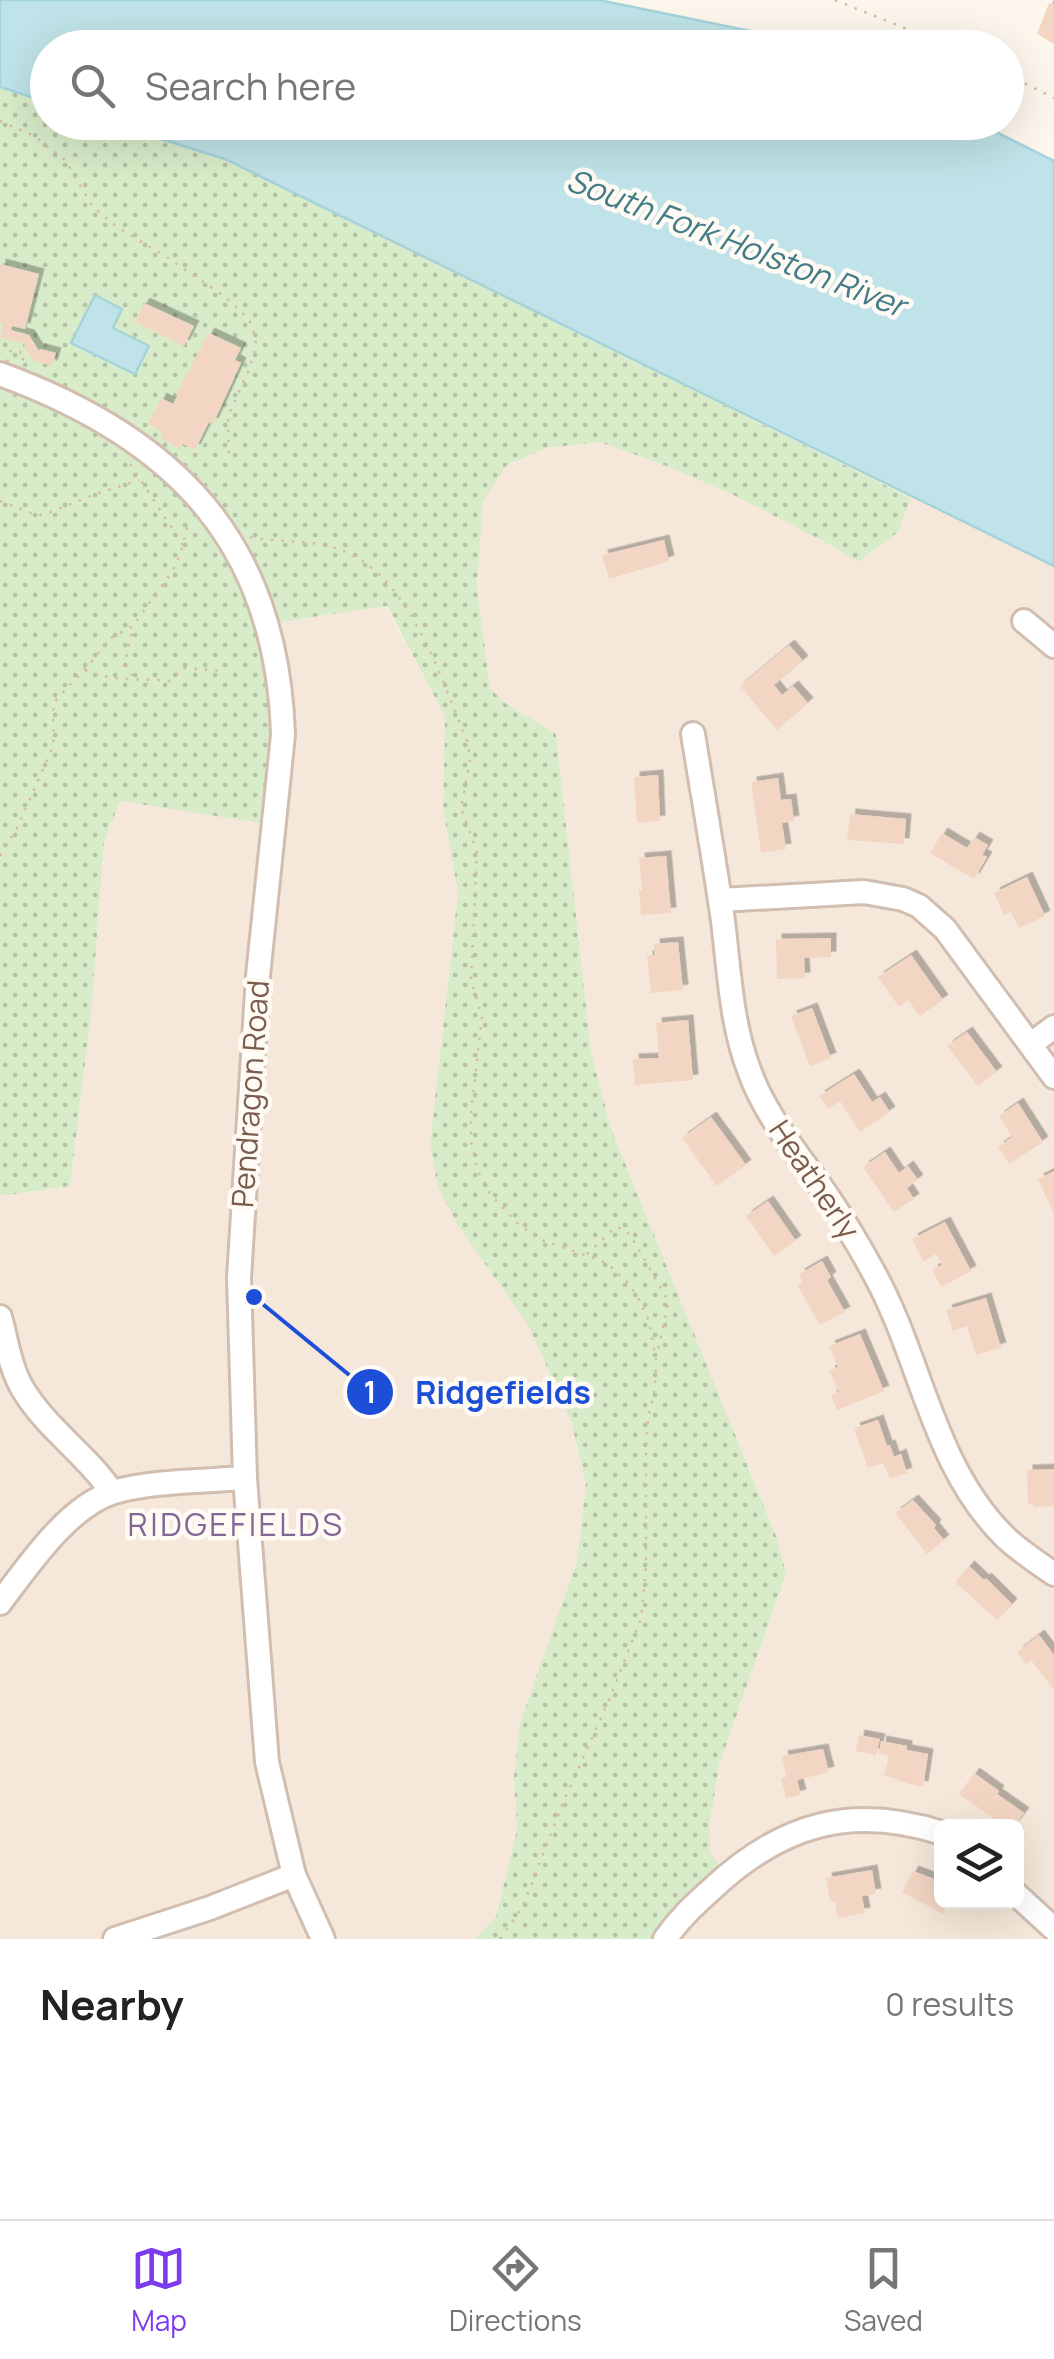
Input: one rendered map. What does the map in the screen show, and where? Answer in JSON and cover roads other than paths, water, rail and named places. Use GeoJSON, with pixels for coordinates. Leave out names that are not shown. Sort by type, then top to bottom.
{"type":"FeatureCollection","features":[{"type":"Feature","properties":{"kind":"street","name":"Pendragon Road"},"geometry":{"type":"LineString","coordinates":[[0,374],[80,407],[114,427],[159,459],[196,493],[233,544],[274,646],[284,735],[258,976],[239,1278],[245,1478],[267,1762],[294,1876],[323,1939]]}},
{"type":"Feature","properties":{"kind":"street"},"geometry":{"type":"LineString","coordinates":[[1024,621],[1054,646]]}},
{"type":"Feature","properties":{"kind":"street","name":"Heatherly"},"geometry":{"type":"LineString","coordinates":[[693,734],[748,1069],[771,1118],[828,1197],[876,1276],[937,1428],[970,1494],[1006,1538],[1051,1570]]}},
{"type":"Feature","properties":{"kind":"street"},"geometry":{"type":"LineString","coordinates":[[720,900],[864,892],[919,906],[945,929],[1054,1077]]}},
{"type":"Feature","properties":{"kind":"street"},"geometry":{"type":"LineString","coordinates":[[1030,1044],[1054,1027]]}},
{"type":"Feature","properties":{"kind":"street"},"geometry":{"type":"LineString","coordinates":[[0,1317],[22,1388],[39,1413],[100,1474],[112,1492]]}},
{"type":"Feature","properties":{"kind":"street"},"geometry":{"type":"LineString","coordinates":[[0,1604],[77,1512],[112,1492],[245,1478]]}},
{"type":"Feature","properties":{"kind":"street"},"geometry":{"type":"LineString","coordinates":[[665,1939],[682,1914],[737,1866],[783,1837],[825,1824],[870,1819],[934,1832]]}},
{"type":"Feature","properties":{"kind":"street"},"geometry":{"type":"LineString","coordinates":[[116,1939],[294,1876]]}},
{"type":"Feature","properties":{"kind":"street"},"geometry":{"type":"LineString","coordinates":[[1024,1901],[1054,1929]]}},
{"type":"Feature","properties":{"kind":"water"},"geometry":{"type":"Polygon","coordinates":[[[0,0],[599,0],[745,30],[30,30],[30,97],[0,87],[0,0]]]}},
{"type":"Feature","properties":{"kind":"water","name":"South Fork Holston River"},"geometry":{"type":"Polygon","coordinates":[[[164,140],[1012,140],[1054,161],[1054,566],[225,159],[164,140]]]}},
{"type":"Feature","properties":{"kind":"water"},"geometry":{"type":"Polygon","coordinates":[[[95,295],[122,309],[113,328],[149,346],[135,374],[71,343],[95,295]]]}},
{"type":"Feature","properties":{"kind":"place","name":"Ridgefields"},"geometry":{"type":"Point","coordinates":[254,1297]}},
{"type":"Feature","properties":{"kind":"district","name":"RIDGEFIELDS"},"geometry":{"type":"Point","coordinates":[236,1525]}}]}
